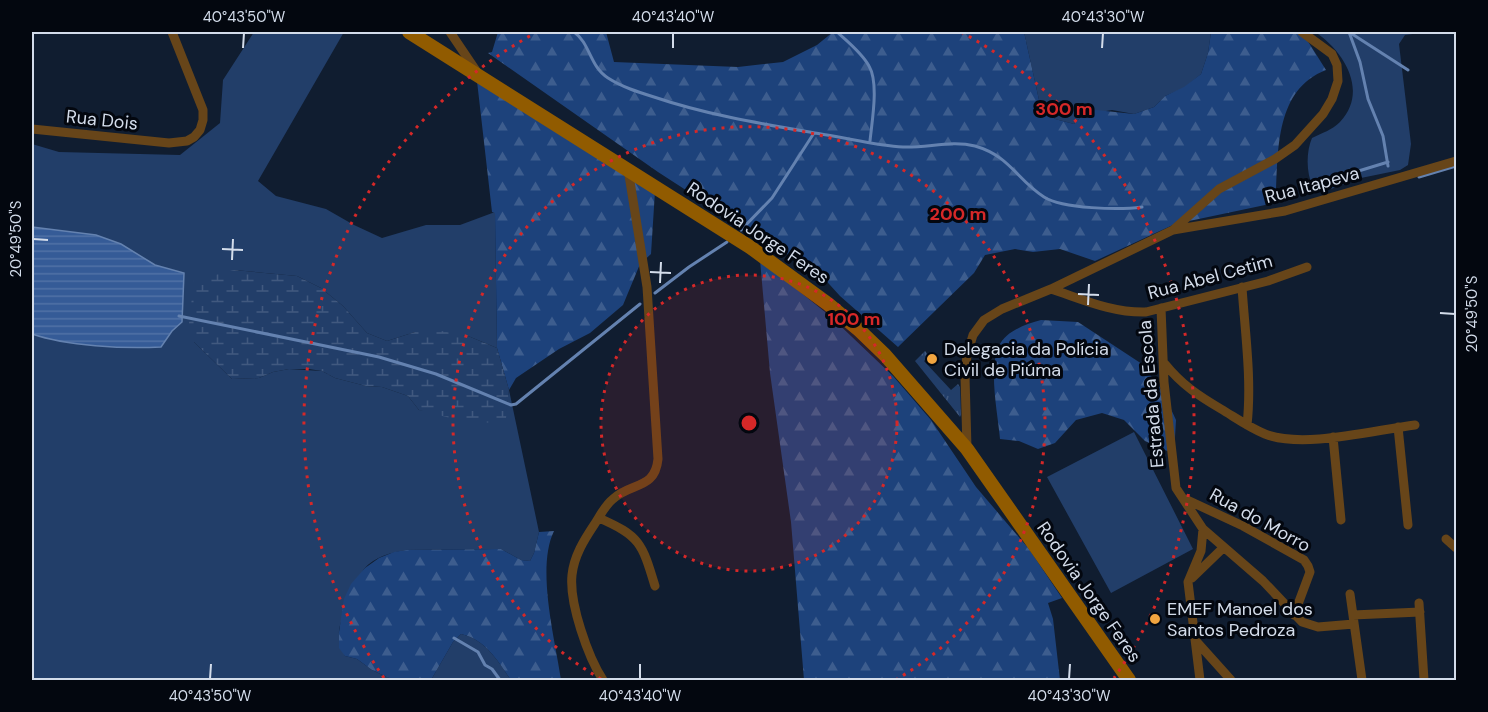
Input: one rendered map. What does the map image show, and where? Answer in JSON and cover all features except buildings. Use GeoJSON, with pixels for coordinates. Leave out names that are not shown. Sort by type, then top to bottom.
{"type":"FeatureCollection","features":[{"type":"Feature","properties":{"kind":"main road","name":"Rodovia Jorge Feres"},"geometry":{"type":"LineString","coordinates":[[409,32],[750,247],[828,304],[885,355],[968,449],[1129,681]]}},
{"type":"Feature","properties":{"kind":"street","name":"Rua Dois"},"geometry":{"type":"LineString","coordinates":[[32,129],[169,143],[187,141],[194,137],[200,130],[203,110],[172,32]]}},
{"type":"Feature","properties":{"kind":"street"},"geometry":{"type":"LineString","coordinates":[[450,32],[478,74]]}},
{"type":"Feature","properties":{"kind":"street"},"geometry":{"type":"LineString","coordinates":[[968,449],[965,377],[967,355],[973,335],[984,320],[1002,309],[1051,289],[1173,230],[1219,189],[1275,159],[1294,145],[1323,114],[1332,99],[1338,81],[1337,66],[1332,54],[1302,32]]}},
{"type":"Feature","properties":{"kind":"street","name":"Rua Itapeva"},"geometry":{"type":"LineString","coordinates":[[1173,230],[1213,225],[1285,210],[1456,161]]}},
{"type":"Feature","properties":{"kind":"street"},"geometry":{"type":"LineString","coordinates":[[603,681],[585,640],[574,600],[572,576],[576,558],[584,540],[614,498],[644,484],[657,471],[658,459],[647,286],[628,169]]}},
{"type":"Feature","properties":{"kind":"street","name":"Rua Abel Cetim"},"geometry":{"type":"LineString","coordinates":[[1051,289],[1127,312],[1146,312],[1307,267]]}},
{"type":"Feature","properties":{"kind":"street"},"geometry":{"type":"LineString","coordinates":[[1242,287],[1248,375],[1247,425]]}},
{"type":"Feature","properties":{"kind":"street","name":"Estrada da Escola"},"geometry":{"type":"LineString","coordinates":[[1161,308],[1164,382],[1176,488],[1203,530],[1263,581],[1294,615]]}},
{"type":"Feature","properties":{"kind":"street"},"geometry":{"type":"LineString","coordinates":[[1165,364],[1178,381],[1190,390],[1247,425],[1282,439],[1302,440],[1415,424]]}},
{"type":"Feature","properties":{"kind":"street"},"geometry":{"type":"LineString","coordinates":[[1398,427],[1408,525]]}},
{"type":"Feature","properties":{"kind":"street"},"geometry":{"type":"LineString","coordinates":[[1333,436],[1341,520]]}},
{"type":"Feature","properties":{"kind":"street","name":"Rua do Morro"},"geometry":{"type":"LineString","coordinates":[[1181,497],[1243,526],[1304,560],[1310,572],[1294,615]]}},
{"type":"Feature","properties":{"kind":"street"},"geometry":{"type":"LineString","coordinates":[[598,518],[634,536],[641,547],[655,586]]}},
{"type":"Feature","properties":{"kind":"street"},"geometry":{"type":"LineString","coordinates":[[1200,681],[1188,582],[1201,551],[1203,530]]}},
{"type":"Feature","properties":{"kind":"street"},"geometry":{"type":"LineString","coordinates":[[1446,539],[1456,548]]}},
{"type":"Feature","properties":{"kind":"street"},"geometry":{"type":"LineString","coordinates":[[1188,582],[1223,548]]}},
{"type":"Feature","properties":{"kind":"street"},"geometry":{"type":"LineString","coordinates":[[1350,594],[1362,681]]}},
{"type":"Feature","properties":{"kind":"street"},"geometry":{"type":"LineString","coordinates":[[1294,615],[1310,625],[1327,627],[1354,619],[1419,607],[1424,681]]}},
{"type":"Feature","properties":{"kind":"street"},"geometry":{"type":"LineString","coordinates":[[1196,641],[1231,681]]}},
{"type":"Feature","properties":{"kind":"green space"},"geometry":{"type":"Polygon","coordinates":[[[254,32],[344,32],[258,181],[276,196],[326,209],[382,238],[426,225],[460,225],[495,212],[497,348],[468,336],[415,332],[387,341],[367,333],[343,306],[321,288],[297,276],[234,270],[194,342],[232,379],[259,378],[289,369],[322,371],[335,378],[366,386],[382,387],[408,396],[419,410],[505,418],[509,390],[539,532],[534,553],[530,561],[521,560],[501,549],[406,550],[384,556],[368,565],[361,574],[345,611],[339,633],[340,639],[345,656],[357,659],[372,670],[393,680],[32,680],[32,334],[95,346],[161,347],[172,331],[182,322],[184,273],[155,265],[121,244],[96,235],[32,227],[32,144],[59,152],[180,155],[220,123],[223,80],[254,32]]]}},
{"type":"Feature","properties":{"kind":"green space"},"geometry":{"type":"Polygon","coordinates":[[[498,32],[606,32],[614,62],[738,67],[783,62],[817,45],[833,32],[1024,32],[1039,100],[1055,119],[1074,124],[1083,115],[1096,110],[1134,114],[1154,107],[1165,96],[1184,87],[1201,74],[1208,53],[1211,32],[1302,32],[1326,70],[1310,79],[1297,91],[1289,106],[1280,140],[1276,194],[1265,205],[1175,224],[1095,261],[1060,249],[1033,252],[1015,249],[985,255],[974,273],[898,347],[840,296],[820,274],[658,172],[488,53],[492,52],[498,32]]]}},
{"type":"Feature","properties":{"kind":"green space"},"geometry":{"type":"Polygon","coordinates":[[[1024,32],[1211,32],[1208,53],[1201,74],[1184,88],[1165,96],[1154,107],[1134,114],[1112,110],[1083,115],[1074,124],[1055,119],[1039,100],[1024,32]]]}},
{"type":"Feature","properties":{"kind":"green space"},"geometry":{"type":"Polygon","coordinates":[[[1315,32],[1428,32],[1405,35],[1399,44],[1411,144],[1408,165],[1400,170],[1361,178],[1331,189],[1322,191],[1313,187],[1308,162],[1312,138],[1340,122],[1352,98],[1349,72],[1343,61],[1326,40],[1315,32]]]}},
{"type":"Feature","properties":{"kind":"green space"},"geometry":{"type":"Polygon","coordinates":[[[477,81],[655,191],[651,254],[640,264],[623,305],[590,333],[559,349],[516,378],[509,390],[497,348],[495,213],[492,212],[477,81]]]}},
{"type":"Feature","properties":{"kind":"green space"},"geometry":{"type":"Polygon","coordinates":[[[760,260],[830,316],[893,376],[931,420],[976,487],[1029,549],[1062,598],[1048,603],[1053,619],[1060,680],[804,680],[791,522],[770,373],[760,260]]]}},
{"type":"Feature","properties":{"kind":"green space"},"geometry":{"type":"Polygon","coordinates":[[[234,270],[297,276],[321,288],[343,306],[367,333],[387,341],[415,332],[436,330],[468,336],[497,348],[509,390],[506,418],[496,423],[462,421],[419,410],[408,396],[382,387],[366,386],[309,369],[289,369],[259,378],[232,379],[194,342],[188,332],[194,280],[234,270]]]}},
{"type":"Feature","properties":{"kind":"green space"},"geometry":{"type":"Polygon","coordinates":[[[1041,320],[1078,322],[1142,364],[1163,392],[1176,420],[1174,454],[1145,441],[1124,420],[1102,413],[1076,420],[1055,443],[1038,449],[1019,441],[1000,439],[994,379],[999,346],[1011,332],[1041,320]]]}},
{"type":"Feature","properties":{"kind":"green space"},"geometry":{"type":"Polygon","coordinates":[[[925,351],[929,356],[924,361],[951,390],[958,384],[960,387],[960,417],[915,361],[925,351]]]}},
{"type":"Feature","properties":{"kind":"green space"},"geometry":{"type":"Polygon","coordinates":[[[1134,432],[1193,549],[1111,593],[1047,477],[1134,432]]]}},
{"type":"Feature","properties":{"kind":"green space"},"geometry":{"type":"Polygon","coordinates":[[[554,531],[549,546],[547,584],[551,625],[561,680],[511,680],[496,658],[484,646],[461,634],[453,642],[431,680],[393,680],[372,670],[357,659],[345,656],[339,648],[344,599],[351,584],[365,568],[379,558],[406,550],[501,549],[521,560],[530,561],[539,532],[554,531]]]}},
{"type":"Feature","properties":{"kind":"green space"},"geometry":{"type":"Polygon","coordinates":[[[461,634],[484,646],[496,658],[511,680],[431,680],[453,642],[461,634]]]}},
{"type":"Feature","properties":{"kind":"shaded area"},"geometry":{"type":"Polygon","coordinates":[[[32,227],[96,235],[121,244],[155,265],[184,273],[182,322],[172,331],[161,347],[95,346],[32,334],[32,227]]]}},
{"type":"Feature","properties":{"kind":"waterway"},"geometry":{"type":"LineString","coordinates":[[574,32],[584,42],[597,68],[608,78],[630,89],[675,104],[740,119],[884,145],[912,147],[966,144],[987,150],[997,156],[1035,190],[1053,201],[1092,208],[1142,207]]}},
{"type":"Feature","properties":{"kind":"waterway"},"geometry":{"type":"LineString","coordinates":[[837,32],[863,57],[872,73],[874,102],[870,141]]}},
{"type":"Feature","properties":{"kind":"waterway"},"geometry":{"type":"LineString","coordinates":[[1349,32],[1360,62],[1368,99],[1383,136],[1388,166]]}},
{"type":"Feature","properties":{"kind":"waterway"},"geometry":{"type":"LineString","coordinates":[[1349,32],[1408,70]]}},
{"type":"Feature","properties":{"kind":"waterway"},"geometry":{"type":"LineString","coordinates":[[741,230],[772,198],[814,133]]}},
{"type":"Feature","properties":{"kind":"waterway"},"geometry":{"type":"LineString","coordinates":[[1316,184],[1388,162]]}},
{"type":"Feature","properties":{"kind":"waterway"},"geometry":{"type":"LineString","coordinates":[[1419,177],[1456,166]]}},
{"type":"Feature","properties":{"kind":"waterway"},"geometry":{"type":"LineString","coordinates":[[655,293],[727,242]]}},
{"type":"Feature","properties":{"kind":"waterway"},"geometry":{"type":"LineString","coordinates":[[179,316],[379,357],[436,374],[511,405],[516,404],[640,304]]}},
{"type":"Feature","properties":{"kind":"waterway"},"geometry":{"type":"LineString","coordinates":[[454,638],[478,652],[485,665],[492,669],[500,680]]}},
{"type":"Feature","properties":{"kind":"place","name":"Delegacia da Polícia Civil de Piúma"},"geometry":{"type":"Point","coordinates":[932,359]}},
{"type":"Feature","properties":{"kind":"place","name":"EMEF Manoel dos Santos Pedroza"},"geometry":{"type":"Point","coordinates":[1155,619]}}]}
